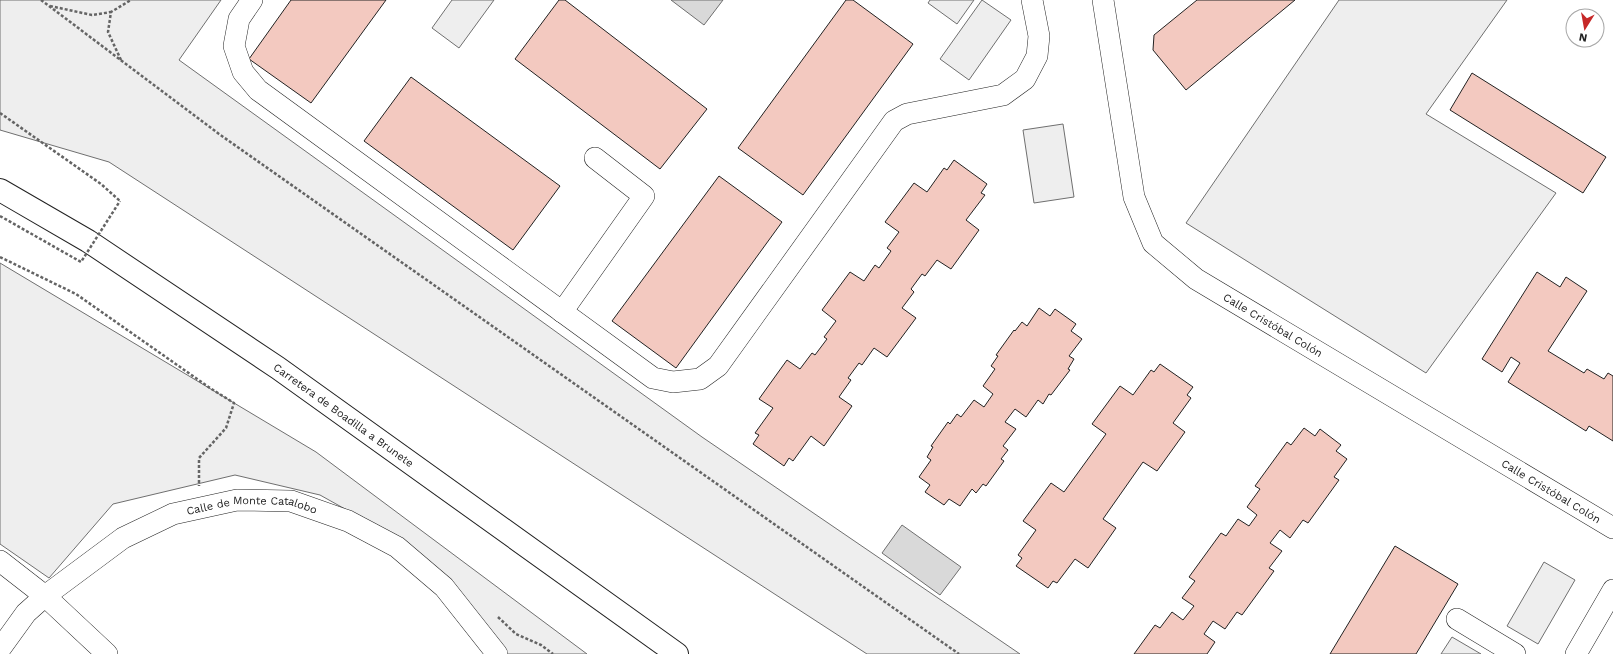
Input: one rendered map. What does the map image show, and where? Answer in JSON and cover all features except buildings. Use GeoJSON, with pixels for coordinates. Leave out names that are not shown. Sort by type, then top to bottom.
{"type":"FeatureCollection","features":[{"type":"Feature","properties":{"kind":"main road","name":"Carretera de Boadilla a Brunete"},"geometry":{"type":"LineString","coordinates":[[0,190],[88,241],[278,368],[677,654]]}},
{"type":"Feature","properties":{"kind":"street"},"geometry":{"type":"LineString","coordinates":[[252,0],[239,19],[234,46],[243,72],[258,90],[653,378],[673,382],[700,379],[718,366],[894,121],[907,114],[1003,95],[1025,79],[1037,56],[1039,36],[1032,0]]}},
{"type":"Feature","properties":{"kind":"street","name":"Calle Cristóbal Colón"},"geometry":{"type":"LineString","coordinates":[[1102,0],[1134,197],[1153,243],[1196,279],[1613,528]]}},
{"type":"Feature","properties":{"kind":"street"},"geometry":{"type":"LineString","coordinates":[[562,312],[644,196],[595,158]]}},
{"type":"Feature","properties":{"kind":"street","name":"Calle de Monte Catalobo"},"geometry":{"type":"LineString","coordinates":[[0,649],[26,613],[45,596],[123,538],[173,514],[237,500],[291,501],[348,521],[397,547],[444,586],[497,654]]}},
{"type":"Feature","properties":{"kind":"street"},"geometry":{"type":"LineString","coordinates":[[0,561],[45,596],[107,654]]}},
{"type":"Feature","properties":{"kind":"street"},"geometry":{"type":"LineString","coordinates":[[1576,654],[1613,590]]}},
{"type":"Feature","properties":{"kind":"street"},"geometry":{"type":"LineString","coordinates":[[1457,619],[1515,654]]}},
{"type":"Feature","properties":{"kind":"path"},"geometry":{"type":"LineString","coordinates":[[41,0],[225,139],[959,654]]}},
{"type":"Feature","properties":{"kind":"path"},"geometry":{"type":"LineString","coordinates":[[49,6],[92,14],[111,12],[131,0]]}},
{"type":"Feature","properties":{"kind":"path"},"geometry":{"type":"LineString","coordinates":[[111,12],[108,32],[121,60]]}},
{"type":"Feature","properties":{"kind":"path"},"geometry":{"type":"LineString","coordinates":[[0,113],[101,184],[120,201],[81,262],[0,216]]}},
{"type":"Feature","properties":{"kind":"path"},"geometry":{"type":"LineString","coordinates":[[0,257],[76,294],[210,388],[234,403],[226,428],[198,458],[199,508]]}},
{"type":"Feature","properties":{"kind":"shaded area"},"geometry":{"type":"Polygon","coordinates":[[[0,0],[221,0],[179,60],[702,437],[1020,654],[867,654],[109,162],[0,130],[0,0]]]}},
{"type":"Feature","properties":{"kind":"shaded area"},"geometry":{"type":"Polygon","coordinates":[[[452,0],[494,0],[459,48],[432,28],[452,0]]]}},
{"type":"Feature","properties":{"kind":"shaded area"},"geometry":{"type":"Polygon","coordinates":[[[671,0],[723,0],[704,25],[671,0]]]}},
{"type":"Feature","properties":{"kind":"shaded area"},"geometry":{"type":"Polygon","coordinates":[[[930,0],[974,0],[957,24],[928,3],[930,0]]]}},
{"type":"Feature","properties":{"kind":"shaded area"},"geometry":{"type":"Polygon","coordinates":[[[982,0],[1011,20],[969,80],[940,59],[982,0]]]}},
{"type":"Feature","properties":{"kind":"shaded area"},"geometry":{"type":"Polygon","coordinates":[[[1339,0],[1507,0],[1426,114],[1556,193],[1426,373],[1186,223],[1339,0]]]}},
{"type":"Feature","properties":{"kind":"shaded area"},"geometry":{"type":"Polygon","coordinates":[[[1063,124],[1074,197],[1034,203],[1023,130],[1063,124]]]}},
{"type":"Feature","properties":{"kind":"shaded area"},"geometry":{"type":"Polygon","coordinates":[[[0,263],[316,452],[587,654],[504,654],[406,543],[320,495],[235,475],[113,504],[49,578],[0,544],[0,263]]]}},
{"type":"Feature","properties":{"kind":"shaded area"},"geometry":{"type":"Polygon","coordinates":[[[902,525],[961,567],[940,595],[882,553],[902,525]]]}},
{"type":"Feature","properties":{"kind":"shaded area"},"geometry":{"type":"Polygon","coordinates":[[[1544,562],[1575,580],[1538,644],[1507,626],[1544,562]]]}},
{"type":"Feature","properties":{"kind":"shaded area"},"geometry":{"type":"Polygon","coordinates":[[[1452,637],[1481,654],[1441,654],[1452,637]]]}}]}
